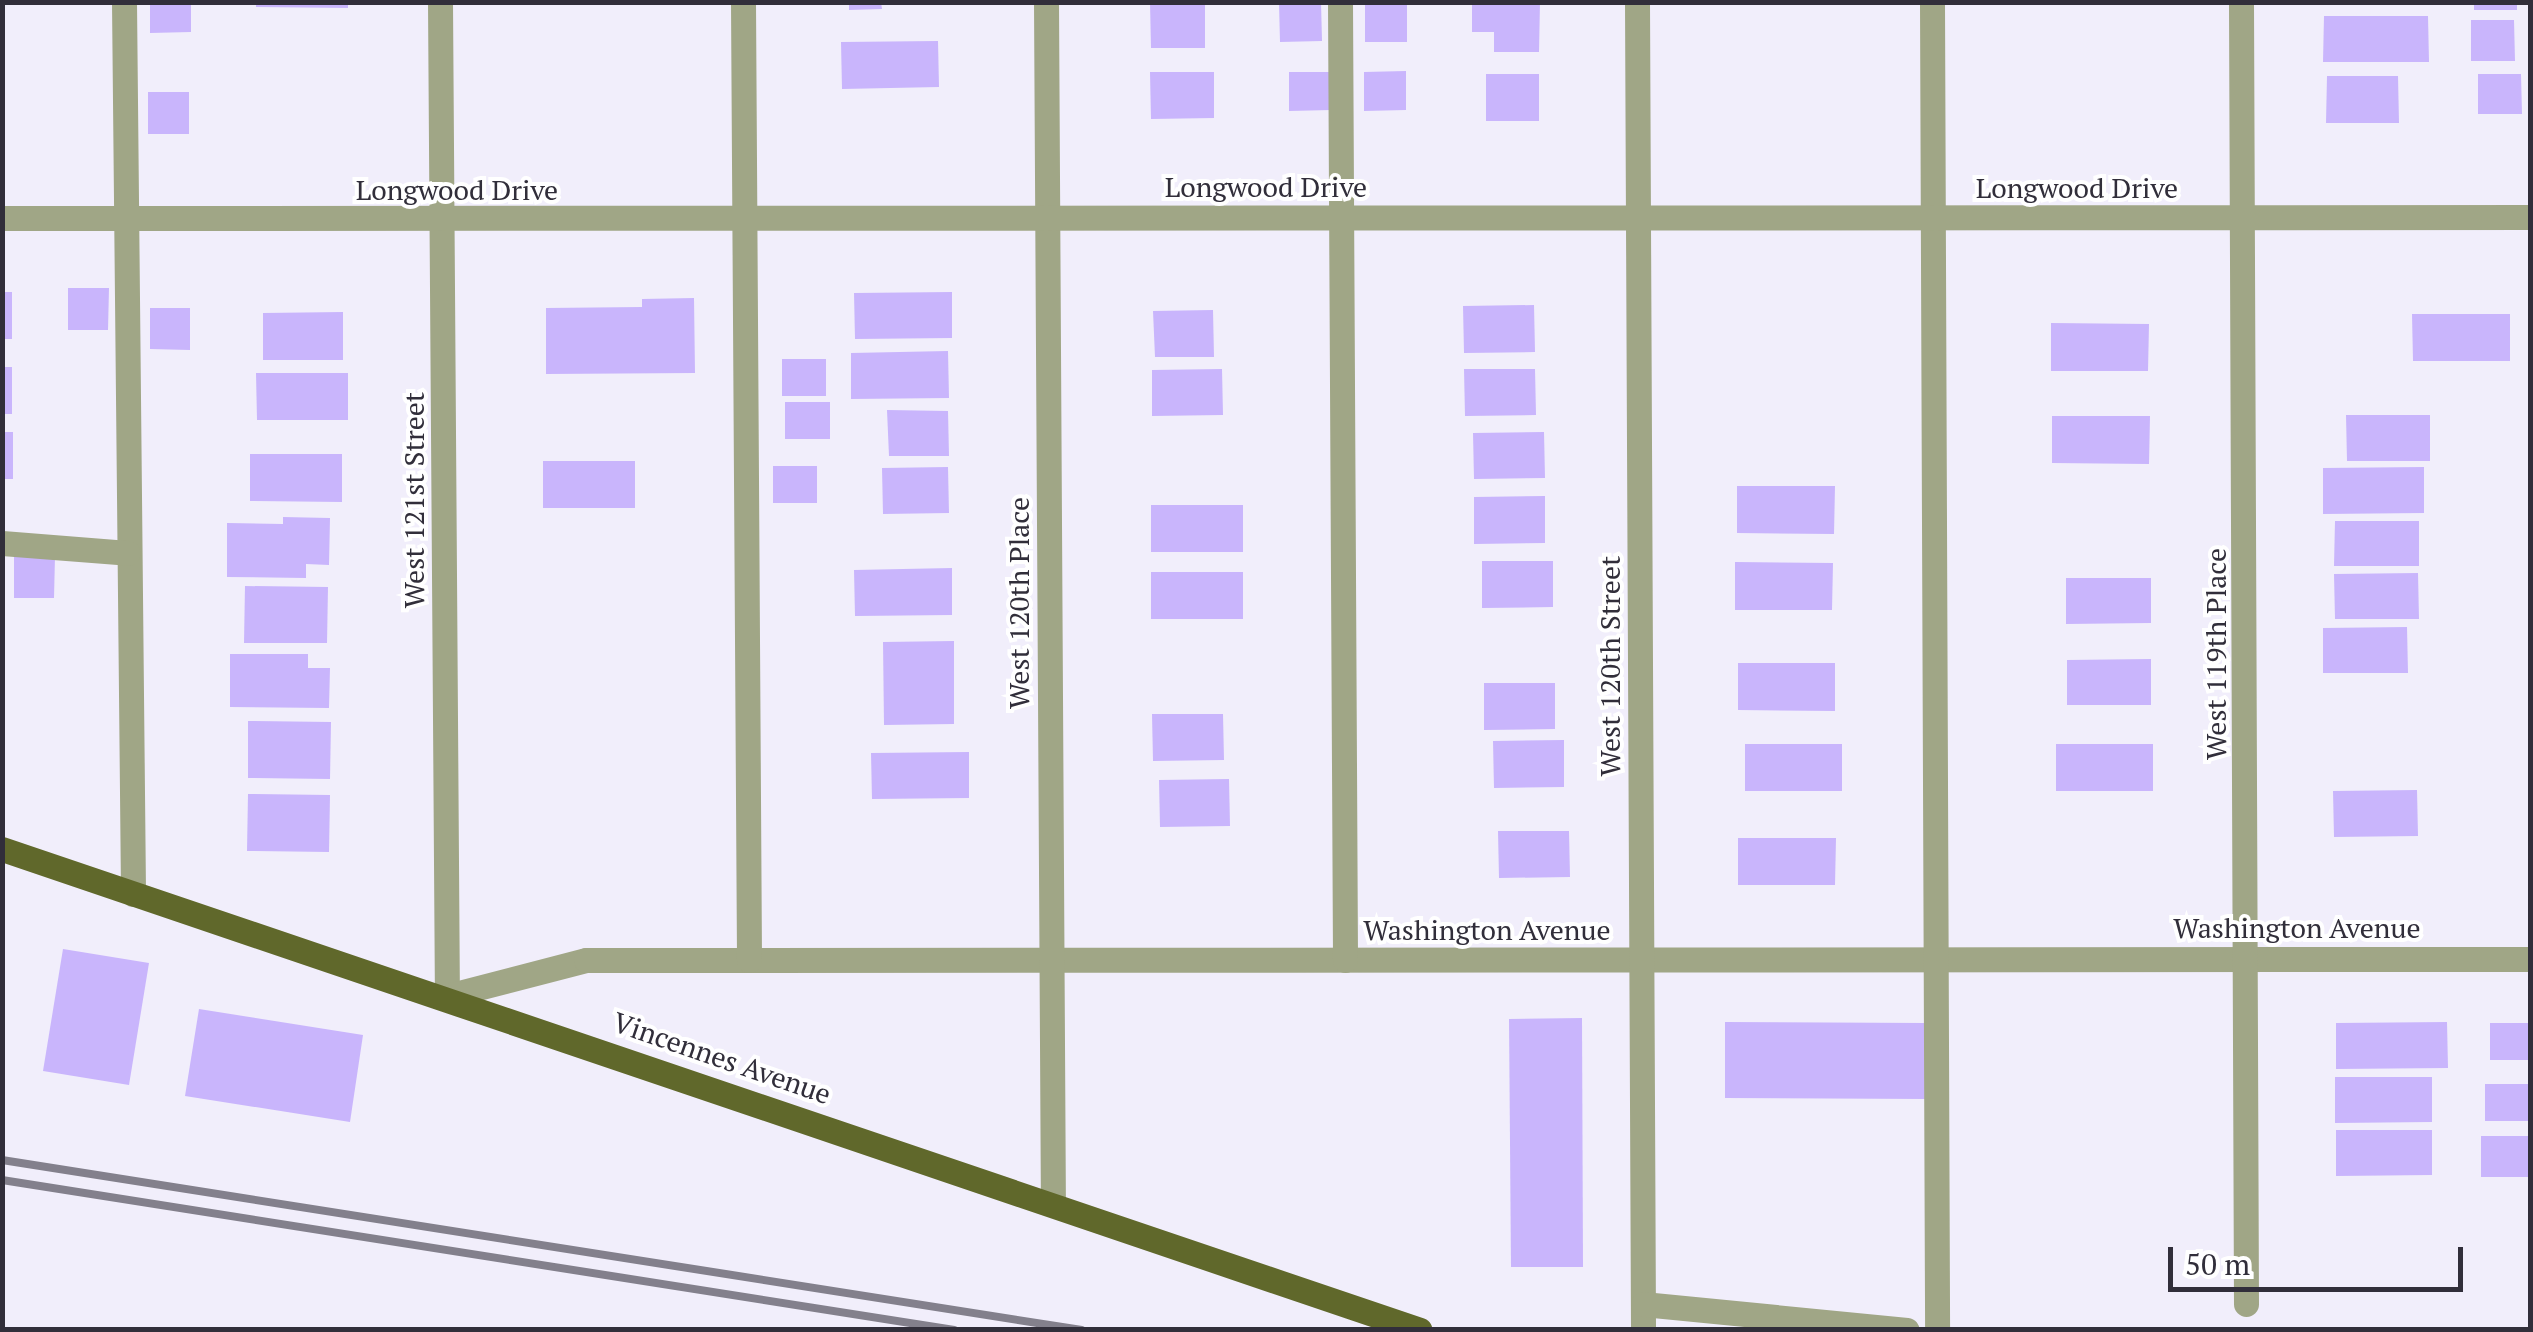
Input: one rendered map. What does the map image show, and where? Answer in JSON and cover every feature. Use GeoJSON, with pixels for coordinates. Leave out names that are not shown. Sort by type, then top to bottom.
{"type":"FeatureCollection","features":[{"type":"Feature","properties":{"kind":"main road","name":"Vincennes Avenue"},"geometry":{"type":"LineString","coordinates":[[2,849],[448,996],[1420,1330]]}},
{"type":"Feature","properties":{"kind":"street"},"geometry":{"type":"LineString","coordinates":[[124,2],[133,894]]}},
{"type":"Feature","properties":{"kind":"street","name":"West 121st Street"},"geometry":{"type":"LineString","coordinates":[[440,2],[448,996]]}},
{"type":"Feature","properties":{"kind":"street"},"geometry":{"type":"LineString","coordinates":[[743,2],[750,960]]}},
{"type":"Feature","properties":{"kind":"street","name":"West 120th Place"},"geometry":{"type":"LineString","coordinates":[[1046,2],[1053,1202]]}},
{"type":"Feature","properties":{"kind":"street"},"geometry":{"type":"LineString","coordinates":[[1340,2],[1345,960]]}},
{"type":"Feature","properties":{"kind":"street","name":"West 120th Street"},"geometry":{"type":"LineString","coordinates":[[1637,2],[1643,1316]]}},
{"type":"Feature","properties":{"kind":"street"},"geometry":{"type":"LineString","coordinates":[[1932,2],[1937,1330]]}},
{"type":"Feature","properties":{"kind":"street","name":"West 119th Place"},"geometry":{"type":"LineString","coordinates":[[2242,2],[2248,958],[2246,1304]]}},
{"type":"Feature","properties":{"kind":"street","name":"Longwood Drive"},"geometry":{"type":"LineString","coordinates":[[2,218],[2530,217]]}},
{"type":"Feature","properties":{"kind":"street"},"geometry":{"type":"LineString","coordinates":[[2,543],[128,553]]}},
{"type":"Feature","properties":{"kind":"street","name":"Washington Avenue"},"geometry":{"type":"LineString","coordinates":[[448,996],[586,960],[2530,959]]}},
{"type":"Feature","properties":{"kind":"street"},"geometry":{"type":"LineString","coordinates":[[1643,1316],[1908,1330]]}},
{"type":"Feature","properties":{"kind":"building"},"geometry":{"type":"Polygon","coordinates":[[[150,2],[191,2],[191,32],[150,33],[150,2]]]}},
{"type":"Feature","properties":{"kind":"building"},"geometry":{"type":"Polygon","coordinates":[[[256,2],[348,2],[348,8],[256,7],[256,2]]]}},
{"type":"Feature","properties":{"kind":"building"},"geometry":{"type":"Polygon","coordinates":[[[849,2],[881,2],[882,9],[849,10],[849,2]]]}},
{"type":"Feature","properties":{"kind":"building"},"geometry":{"type":"Polygon","coordinates":[[[1150,2],[1205,2],[1205,48],[1151,48],[1150,2]]]}},
{"type":"Feature","properties":{"kind":"building"},"geometry":{"type":"Polygon","coordinates":[[[1321,2],[1322,41],[1280,42],[1279,3],[1321,2]]]}},
{"type":"Feature","properties":{"kind":"building"},"geometry":{"type":"Polygon","coordinates":[[[1472,2],[1540,2],[1539,52],[1494,52],[1494,32],[1472,32],[1472,2]]]}},
{"type":"Feature","properties":{"kind":"building"},"geometry":{"type":"Polygon","coordinates":[[[2474,2],[2517,2],[2517,10],[2474,10],[2474,2]]]}},
{"type":"Feature","properties":{"kind":"building"},"geometry":{"type":"Polygon","coordinates":[[[1365,3],[1407,3],[1407,42],[1365,42],[1365,3]]]}},
{"type":"Feature","properties":{"kind":"building"},"geometry":{"type":"Polygon","coordinates":[[[2324,16],[2428,16],[2429,62],[2323,62],[2324,16]]]}},
{"type":"Feature","properties":{"kind":"building"},"geometry":{"type":"Polygon","coordinates":[[[2471,20],[2514,20],[2515,61],[2471,61],[2471,20]]]}},
{"type":"Feature","properties":{"kind":"building"},"geometry":{"type":"Polygon","coordinates":[[[938,41],[939,87],[842,89],[841,42],[938,41]]]}},
{"type":"Feature","properties":{"kind":"building"},"geometry":{"type":"Polygon","coordinates":[[[1406,71],[1406,110],[1364,111],[1364,72],[1406,71]]]}},
{"type":"Feature","properties":{"kind":"building"},"geometry":{"type":"Polygon","coordinates":[[[1150,72],[1214,72],[1214,118],[1151,119],[1150,72]]]}},
{"type":"Feature","properties":{"kind":"building"},"geometry":{"type":"Polygon","coordinates":[[[1289,72],[1331,72],[1331,110],[1289,111],[1289,72]]]}},
{"type":"Feature","properties":{"kind":"building"},"geometry":{"type":"Polygon","coordinates":[[[1486,74],[1539,74],[1539,121],[1486,121],[1486,74]]]}},
{"type":"Feature","properties":{"kind":"building"},"geometry":{"type":"Polygon","coordinates":[[[2478,74],[2521,74],[2522,114],[2478,114],[2478,74]]]}},
{"type":"Feature","properties":{"kind":"building"},"geometry":{"type":"Polygon","coordinates":[[[2327,76],[2398,76],[2399,123],[2326,123],[2327,76]]]}},
{"type":"Feature","properties":{"kind":"building"},"geometry":{"type":"Polygon","coordinates":[[[148,92],[189,92],[189,134],[148,134],[148,92]]]}},
{"type":"Feature","properties":{"kind":"building"},"geometry":{"type":"Polygon","coordinates":[[[68,288],[109,288],[108,330],[68,330],[68,288]]]}},
{"type":"Feature","properties":{"kind":"building"},"geometry":{"type":"Polygon","coordinates":[[[2,292],[12,292],[12,339],[2,339],[2,292]]]}},
{"type":"Feature","properties":{"kind":"building"},"geometry":{"type":"Polygon","coordinates":[[[952,292],[952,338],[855,339],[854,293],[952,292]]]}},
{"type":"Feature","properties":{"kind":"building"},"geometry":{"type":"Polygon","coordinates":[[[694,298],[695,373],[546,374],[546,308],[642,307],[642,299],[694,298]]]}},
{"type":"Feature","properties":{"kind":"building"},"geometry":{"type":"Polygon","coordinates":[[[1534,305],[1535,352],[1464,353],[1463,306],[1534,305]]]}},
{"type":"Feature","properties":{"kind":"building"},"geometry":{"type":"Polygon","coordinates":[[[150,308],[190,308],[190,350],[150,349],[150,308]]]}},
{"type":"Feature","properties":{"kind":"building"},"geometry":{"type":"Polygon","coordinates":[[[1213,310],[1214,357],[1155,357],[1153,311],[1213,310]]]}},
{"type":"Feature","properties":{"kind":"building"},"geometry":{"type":"Polygon","coordinates":[[[343,312],[343,360],[263,360],[263,313],[343,312]]]}},
{"type":"Feature","properties":{"kind":"building"},"geometry":{"type":"Polygon","coordinates":[[[2412,314],[2510,314],[2510,361],[2413,361],[2412,314]]]}},
{"type":"Feature","properties":{"kind":"building"},"geometry":{"type":"Polygon","coordinates":[[[2051,323],[2149,324],[2148,371],[2051,371],[2051,323]]]}},
{"type":"Feature","properties":{"kind":"building"},"geometry":{"type":"Polygon","coordinates":[[[948,351],[949,398],[851,399],[851,353],[948,351]]]}},
{"type":"Feature","properties":{"kind":"building"},"geometry":{"type":"Polygon","coordinates":[[[782,359],[826,359],[826,396],[782,396],[782,359]]]}},
{"type":"Feature","properties":{"kind":"building"},"geometry":{"type":"Polygon","coordinates":[[[2,367],[12,367],[12,414],[2,414],[2,367]]]}},
{"type":"Feature","properties":{"kind":"building"},"geometry":{"type":"Polygon","coordinates":[[[1222,369],[1223,415],[1152,416],[1152,370],[1222,369]]]}},
{"type":"Feature","properties":{"kind":"building"},"geometry":{"type":"Polygon","coordinates":[[[1464,369],[1535,369],[1536,415],[1465,416],[1464,369]]]}},
{"type":"Feature","properties":{"kind":"building"},"geometry":{"type":"Polygon","coordinates":[[[256,373],[348,373],[348,420],[257,420],[256,373]]]}},
{"type":"Feature","properties":{"kind":"building"},"geometry":{"type":"Polygon","coordinates":[[[785,402],[830,402],[830,439],[785,439],[785,402]]]}},
{"type":"Feature","properties":{"kind":"building"},"geometry":{"type":"Polygon","coordinates":[[[887,410],[948,411],[949,456],[889,456],[887,410]]]}},
{"type":"Feature","properties":{"kind":"building"},"geometry":{"type":"Polygon","coordinates":[[[2346,415],[2430,415],[2430,461],[2347,461],[2346,415]]]}},
{"type":"Feature","properties":{"kind":"building"},"geometry":{"type":"Polygon","coordinates":[[[2052,416],[2150,416],[2149,464],[2052,463],[2052,416]]]}},
{"type":"Feature","properties":{"kind":"building"},"geometry":{"type":"Polygon","coordinates":[[[2,432],[13,432],[13,479],[2,479],[2,432]]]}},
{"type":"Feature","properties":{"kind":"building"},"geometry":{"type":"Polygon","coordinates":[[[1544,432],[1545,478],[1474,479],[1473,433],[1544,432]]]}},
{"type":"Feature","properties":{"kind":"building"},"geometry":{"type":"Polygon","coordinates":[[[250,454],[342,454],[342,502],[250,501],[250,454]]]}},
{"type":"Feature","properties":{"kind":"building"},"geometry":{"type":"Polygon","coordinates":[[[543,461],[635,461],[635,508],[543,508],[543,461]]]}},
{"type":"Feature","properties":{"kind":"building"},"geometry":{"type":"Polygon","coordinates":[[[773,466],[817,466],[817,503],[773,503],[773,466]]]}},
{"type":"Feature","properties":{"kind":"building"},"geometry":{"type":"Polygon","coordinates":[[[948,467],[949,513],[883,514],[882,468],[948,467]]]}},
{"type":"Feature","properties":{"kind":"building"},"geometry":{"type":"Polygon","coordinates":[[[2424,467],[2424,513],[2323,514],[2323,468],[2424,467]]]}},
{"type":"Feature","properties":{"kind":"building"},"geometry":{"type":"Polygon","coordinates":[[[1737,486],[1835,486],[1834,534],[1737,533],[1737,486]]]}},
{"type":"Feature","properties":{"kind":"building"},"geometry":{"type":"Polygon","coordinates":[[[1545,496],[1545,543],[1474,544],[1474,497],[1545,496]]]}},
{"type":"Feature","properties":{"kind":"building"},"geometry":{"type":"Polygon","coordinates":[[[1151,505],[1243,505],[1243,552],[1151,552],[1151,505]]]}},
{"type":"Feature","properties":{"kind":"building"},"geometry":{"type":"Polygon","coordinates":[[[283,517],[330,518],[329,565],[306,564],[306,578],[227,577],[227,523],[283,524],[283,517]]]}},
{"type":"Feature","properties":{"kind":"building"},"geometry":{"type":"Polygon","coordinates":[[[2335,521],[2419,521],[2419,566],[2334,566],[2335,521]]]}},
{"type":"Feature","properties":{"kind":"building"},"geometry":{"type":"Polygon","coordinates":[[[55,556],[54,598],[14,598],[14,557],[55,556]]]}},
{"type":"Feature","properties":{"kind":"building"},"geometry":{"type":"Polygon","coordinates":[[[1482,561],[1553,561],[1553,607],[1482,608],[1482,561]]]}},
{"type":"Feature","properties":{"kind":"building"},"geometry":{"type":"Polygon","coordinates":[[[1735,562],[1833,563],[1832,610],[1735,610],[1735,562]]]}},
{"type":"Feature","properties":{"kind":"building"},"geometry":{"type":"Polygon","coordinates":[[[952,568],[952,615],[855,616],[854,570],[952,568]]]}},
{"type":"Feature","properties":{"kind":"building"},"geometry":{"type":"Polygon","coordinates":[[[1151,572],[1243,572],[1243,619],[1151,619],[1151,572]]]}},
{"type":"Feature","properties":{"kind":"building"},"geometry":{"type":"Polygon","coordinates":[[[2418,573],[2419,619],[2335,619],[2334,574],[2418,573]]]}},
{"type":"Feature","properties":{"kind":"building"},"geometry":{"type":"Polygon","coordinates":[[[2066,578],[2151,578],[2151,623],[2066,624],[2066,578]]]}},
{"type":"Feature","properties":{"kind":"building"},"geometry":{"type":"Polygon","coordinates":[[[245,586],[328,587],[327,643],[244,643],[245,586]]]}},
{"type":"Feature","properties":{"kind":"building"},"geometry":{"type":"Polygon","coordinates":[[[2407,627],[2408,673],[2323,673],[2323,628],[2407,627]]]}},
{"type":"Feature","properties":{"kind":"building"},"geometry":{"type":"Polygon","coordinates":[[[954,641],[954,724],[884,725],[883,642],[954,641]]]}},
{"type":"Feature","properties":{"kind":"building"},"geometry":{"type":"Polygon","coordinates":[[[230,654],[308,654],[308,668],[330,668],[329,708],[230,707],[230,654]]]}},
{"type":"Feature","properties":{"kind":"building"},"geometry":{"type":"Polygon","coordinates":[[[2151,659],[2151,705],[2067,705],[2067,660],[2151,659]]]}},
{"type":"Feature","properties":{"kind":"building"},"geometry":{"type":"Polygon","coordinates":[[[1738,663],[1835,663],[1835,711],[1738,710],[1738,663]]]}},
{"type":"Feature","properties":{"kind":"building"},"geometry":{"type":"Polygon","coordinates":[[[1484,683],[1555,683],[1555,729],[1484,730],[1484,683]]]}},
{"type":"Feature","properties":{"kind":"building"},"geometry":{"type":"Polygon","coordinates":[[[1152,714],[1223,714],[1224,760],[1153,761],[1152,714]]]}},
{"type":"Feature","properties":{"kind":"building"},"geometry":{"type":"Polygon","coordinates":[[[248,721],[331,722],[330,779],[248,778],[248,721]]]}},
{"type":"Feature","properties":{"kind":"building"},"geometry":{"type":"Polygon","coordinates":[[[1564,740],[1564,787],[1494,788],[1493,741],[1564,740]]]}},
{"type":"Feature","properties":{"kind":"building"},"geometry":{"type":"Polygon","coordinates":[[[1745,744],[1842,744],[1842,791],[1745,791],[1745,744]]]}},
{"type":"Feature","properties":{"kind":"building"},"geometry":{"type":"Polygon","coordinates":[[[2056,744],[2153,744],[2153,791],[2056,791],[2056,744]]]}},
{"type":"Feature","properties":{"kind":"building"},"geometry":{"type":"Polygon","coordinates":[[[969,752],[969,798],[872,799],[871,753],[969,752]]]}},
{"type":"Feature","properties":{"kind":"building"},"geometry":{"type":"Polygon","coordinates":[[[1229,779],[1230,826],[1160,827],[1159,780],[1229,779]]]}},
{"type":"Feature","properties":{"kind":"building"},"geometry":{"type":"Polygon","coordinates":[[[2417,790],[2418,836],[2334,837],[2333,791],[2417,790]]]}},
{"type":"Feature","properties":{"kind":"building"},"geometry":{"type":"Polygon","coordinates":[[[248,794],[330,795],[329,852],[247,851],[248,794]]]}},
{"type":"Feature","properties":{"kind":"building"},"geometry":{"type":"Polygon","coordinates":[[[1498,831],[1569,831],[1570,877],[1499,878],[1498,831]]]}},
{"type":"Feature","properties":{"kind":"building"},"geometry":{"type":"Polygon","coordinates":[[[1738,838],[1836,838],[1835,885],[1738,885],[1738,838]]]}},
{"type":"Feature","properties":{"kind":"building"},"geometry":{"type":"Polygon","coordinates":[[[63,949],[149,963],[129,1085],[43,1071],[63,949]]]}},
{"type":"Feature","properties":{"kind":"building"},"geometry":{"type":"Polygon","coordinates":[[[199,1009],[363,1035],[350,1122],[185,1096],[199,1009]]]}},
{"type":"Feature","properties":{"kind":"building"},"geometry":{"type":"Polygon","coordinates":[[[1582,1018],[1583,1267],[1511,1267],[1509,1019],[1582,1018]]]}},
{"type":"Feature","properties":{"kind":"building"},"geometry":{"type":"Polygon","coordinates":[[[1725,1022],[1926,1023],[1926,1099],[1725,1098],[1725,1022]]]}},
{"type":"Feature","properties":{"kind":"building"},"geometry":{"type":"Polygon","coordinates":[[[2447,1022],[2448,1068],[2336,1069],[2336,1023],[2447,1022]]]}},
{"type":"Feature","properties":{"kind":"building"},"geometry":{"type":"Polygon","coordinates":[[[2490,1023],[2528,1023],[2528,1060],[2490,1060],[2490,1023]]]}},
{"type":"Feature","properties":{"kind":"building"},"geometry":{"type":"Polygon","coordinates":[[[2335,1077],[2432,1077],[2432,1122],[2335,1123],[2335,1077]]]}},
{"type":"Feature","properties":{"kind":"building"},"geometry":{"type":"Polygon","coordinates":[[[2485,1084],[2529,1084],[2529,1121],[2485,1121],[2485,1084]]]}},
{"type":"Feature","properties":{"kind":"building"},"geometry":{"type":"Polygon","coordinates":[[[2336,1130],[2432,1130],[2432,1175],[2336,1176],[2336,1130]]]}},
{"type":"Feature","properties":{"kind":"building"},"geometry":{"type":"Polygon","coordinates":[[[2481,1136],[2530,1136],[2530,1177],[2481,1177],[2481,1136]]]}},
{"type":"Feature","properties":{"kind":"railway"},"geometry":{"type":"LineString","coordinates":[[2,1160],[1082,1330]]}},
{"type":"Feature","properties":{"kind":"railway"},"geometry":{"type":"LineString","coordinates":[[2,1180],[954,1330]]}}]}
